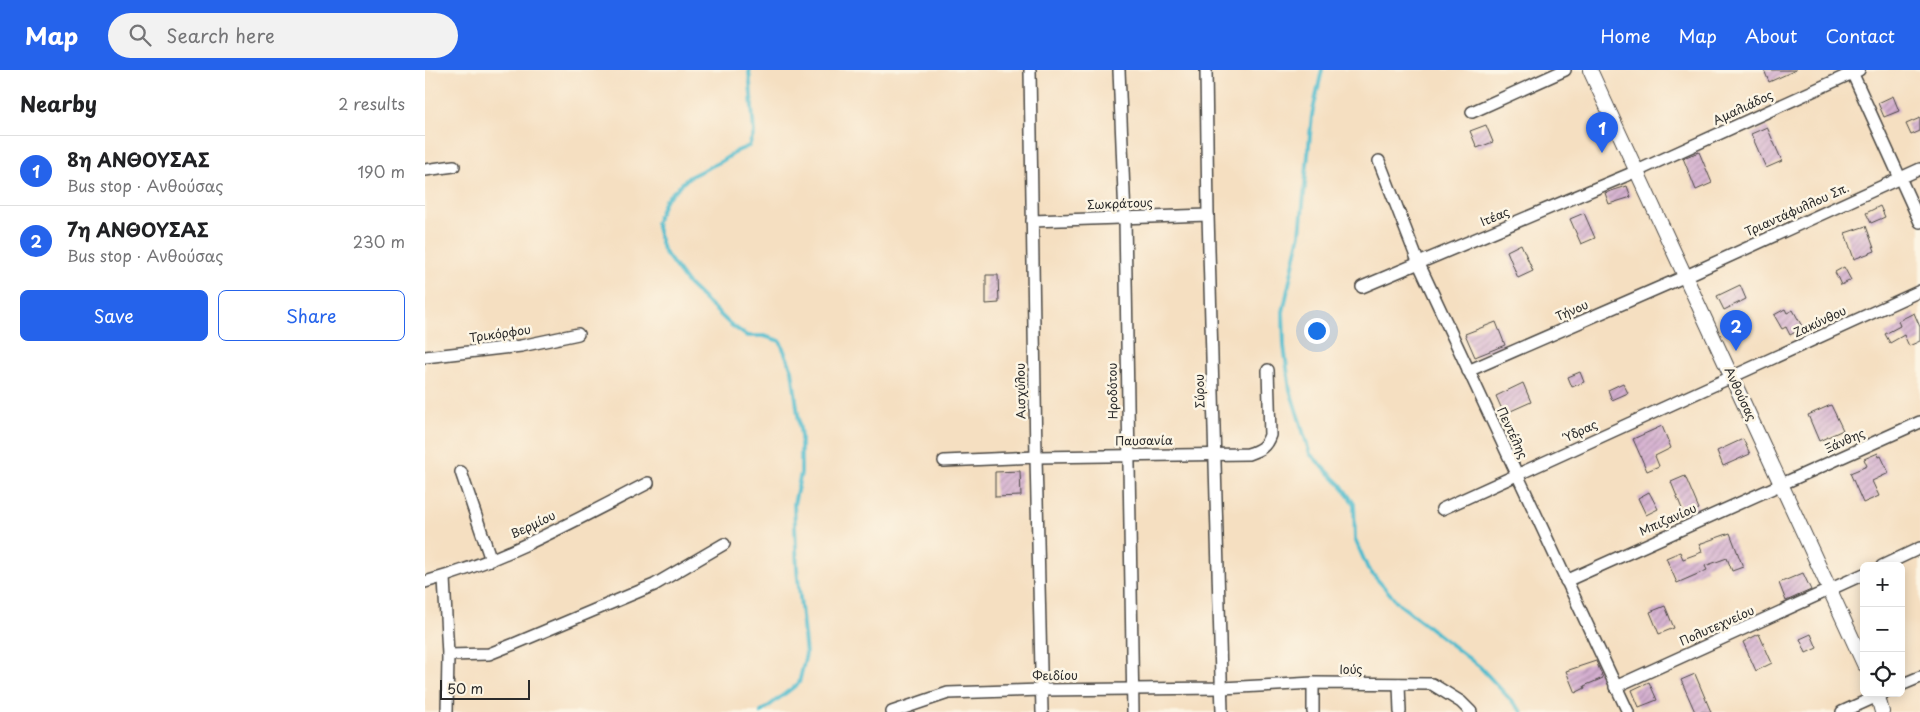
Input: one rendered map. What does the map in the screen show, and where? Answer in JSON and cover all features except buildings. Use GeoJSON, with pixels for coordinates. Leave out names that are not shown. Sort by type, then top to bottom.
{"type":"FeatureCollection","features":[{"type":"Feature","properties":{"kind":"street","name":"Αισχύλου"},"geometry":{"type":"LineString","coordinates":[[1030,70],[1042,712]]}},
{"type":"Feature","properties":{"kind":"street","name":"Ηροδότου"},"geometry":{"type":"LineString","coordinates":[[1119,70],[1125,218],[1127,456],[1133,712]]}},
{"type":"Feature","properties":{"kind":"street","name":"Σύρου"},"geometry":{"type":"LineString","coordinates":[[1206,70],[1208,216],[1222,712]]}},
{"type":"Feature","properties":{"kind":"street"},"geometry":{"type":"LineString","coordinates":[[1472,112],[1565,70]]}},
{"type":"Feature","properties":{"kind":"street","name":"Ανθούσας"},"geometry":{"type":"LineString","coordinates":[[1590,70],[1860,656]]}},
{"type":"Feature","properties":{"kind":"street"},"geometry":{"type":"LineString","coordinates":[[1854,71],[1920,222]]}},
{"type":"Feature","properties":{"kind":"street","name":"Αμαλιάδος"},"geometry":{"type":"LineString","coordinates":[[1637,171],[1854,71]]}},
{"type":"Feature","properties":{"kind":"street","name":"Πεντέλης"},"geometry":{"type":"LineString","coordinates":[[1379,161],[1419,264],[1615,687],[1629,712]]}},
{"type":"Feature","properties":{"kind":"street"},"geometry":{"type":"LineString","coordinates":[[425,170],[454,166]]}},
{"type":"Feature","properties":{"kind":"street","name":"Τριαντάφυλλου Σπ."},"geometry":{"type":"LineString","coordinates":[[1686,276],[1920,170]]}},
{"type":"Feature","properties":{"kind":"street","name":"Ιτέας"},"geometry":{"type":"LineString","coordinates":[[1362,287],[1637,171]]}},
{"type":"Feature","properties":{"kind":"street","name":"Σωκράτους"},"geometry":{"type":"LineString","coordinates":[[1032,221],[1208,216]]}},
{"type":"Feature","properties":{"kind":"street","name":"Τήνου"},"geometry":{"type":"LineString","coordinates":[[1468,371],[1686,276]]}},
{"type":"Feature","properties":{"kind":"street","name":"Ζακύνθου"},"geometry":{"type":"LineString","coordinates":[[1732,377],[1920,291]]}},
{"type":"Feature","properties":{"kind":"street","name":"Τρικόρφου"},"geometry":{"type":"LineString","coordinates":[[425,357],[521,346],[579,334]]}},
{"type":"Feature","properties":{"kind":"street","name":"Παυσανία"},"geometry":{"type":"LineString","coordinates":[[944,461],[1036,457],[1248,454],[1259,450],[1267,444],[1271,435],[1268,370]]}},
{"type":"Feature","properties":{"kind":"street","name":"Ύδρας"},"geometry":{"type":"LineString","coordinates":[[1442,509],[1732,377]]}},
{"type":"Feature","properties":{"kind":"street","name":"Ξάνθης"},"geometry":{"type":"LineString","coordinates":[[1781,485],[1920,422]]}},
{"type":"Feature","properties":{"kind":"street"},"geometry":{"type":"LineString","coordinates":[[461,472],[491,560]]}},
{"type":"Feature","properties":{"kind":"street","name":"Βερμίου"},"geometry":{"type":"LineString","coordinates":[[425,582],[444,578],[491,560],[579,519],[648,483]]}},
{"type":"Feature","properties":{"kind":"street","name":"Μπιζανίου"},"geometry":{"type":"LineString","coordinates":[[1566,581],[1781,485]]}},
{"type":"Feature","properties":{"kind":"street"},"geometry":{"type":"LineString","coordinates":[[448,655],[489,654],[514,644],[654,585],[724,544]]}},
{"type":"Feature","properties":{"kind":"street"},"geometry":{"type":"LineString","coordinates":[[1890,562],[1920,548]]}},
{"type":"Feature","properties":{"kind":"street","name":"Πολυτεχνείου"},"geometry":{"type":"LineString","coordinates":[[1615,687],[1860,576]]}},
{"type":"Feature","properties":{"kind":"street"},"geometry":{"type":"LineString","coordinates":[[444,578],[448,655],[447,712]]}},
{"type":"Feature","properties":{"kind":"street"},"geometry":{"type":"LineString","coordinates":[[1905,683],[1920,677]]}},
{"type":"Feature","properties":{"kind":"street"},"geometry":{"type":"LineString","coordinates":[[1313,683],[1313,712]]}},
{"type":"Feature","properties":{"kind":"street","name":"Ιούς"},"geometry":{"type":"LineString","coordinates":[[1222,688],[1313,683],[1432,684],[1461,702],[1471,712]]}},
{"type":"Feature","properties":{"kind":"street"},"geometry":{"type":"LineString","coordinates":[[1399,684],[1400,712]]}},
{"type":"Feature","properties":{"kind":"street","name":"Φειδίου"},"geometry":{"type":"LineString","coordinates":[[892,712],[948,693],[1222,688]]}},
{"type":"Feature","properties":{"kind":"street"},"geometry":{"type":"LineString","coordinates":[[1842,712],[1874,697]]}},
{"type":"Feature","properties":{"kind":"street"},"geometry":{"type":"LineString","coordinates":[[1880,697],[1882,712]]}},
{"type":"Feature","properties":{"kind":"waterway"},"geometry":{"type":"LineString","coordinates":[[749,70],[754,133],[749,146],[689,177],[665,200],[656,223],[663,250],[688,284],[730,324],[747,336],[764,336],[780,341],[792,370],[801,437],[801,473],[794,504],[797,569],[806,654],[799,683],[761,712]]}},
{"type":"Feature","properties":{"kind":"waterway"},"geometry":{"type":"LineString","coordinates":[[1322,70],[1312,115],[1300,234],[1283,312],[1284,346],[1290,390],[1310,454],[1341,485],[1354,504],[1355,539],[1368,569],[1399,604],[1480,667],[1522,712]]}},
{"type":"Feature","properties":{"kind":"place","name":"8η ΑΝΘΟΥΣΑΣ"},"geometry":{"type":"Point","coordinates":[1602,153]}},
{"type":"Feature","properties":{"kind":"place","name":"7η ΑΝΘΟΥΣΑΣ"},"geometry":{"type":"Point","coordinates":[1736,351]}}]}
